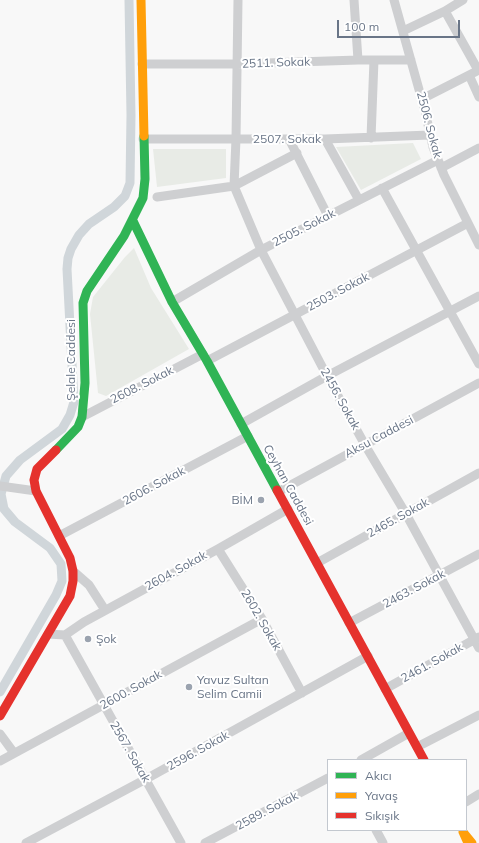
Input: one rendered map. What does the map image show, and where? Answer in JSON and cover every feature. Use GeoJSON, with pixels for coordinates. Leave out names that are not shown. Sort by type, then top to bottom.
{"type":"FeatureCollection","features":[{"type":"Feature","properties":{"kind":"street","name":"Şelale Caddesi"},"geometry":{"type":"LineString","coordinates":[[36,491],[34,480],[38,469],[78,427],[82,417],[85,383],[83,303],[87,291],[124,236],[133,221],[143,198],[145,179],[141,0]]}},
{"type":"Feature","properties":{"kind":"street","name":"2456. Sokak"},"geometry":{"type":"LineString","coordinates":[[238,0],[234,186],[261,250],[294,315],[365,445],[478,641]]}},
{"type":"Feature","properties":{"kind":"street"},"geometry":{"type":"LineString","coordinates":[[354,0],[358,60]]}},
{"type":"Feature","properties":{"kind":"street","name":"2506. Sokak"},"geometry":{"type":"LineString","coordinates":[[394,0],[422,99],[433,147],[468,223],[476,230],[479,245]]}},
{"type":"Feature","properties":{"kind":"street"},"geometry":{"type":"LineString","coordinates":[[403,31],[445,12],[458,1]]}},
{"type":"Feature","properties":{"kind":"street"},"geometry":{"type":"LineString","coordinates":[[422,99],[479,70],[445,12]]}},
{"type":"Feature","properties":{"kind":"street","name":"2511. Sokak"},"geometry":{"type":"LineString","coordinates":[[142,64],[237,64],[358,60],[411,60]]}},
{"type":"Feature","properties":{"kind":"street"},"geometry":{"type":"LineString","coordinates":[[371,138],[374,60]]}},
{"type":"Feature","properties":{"kind":"street"},"geometry":{"type":"LineString","coordinates":[[469,75],[479,98]]}},
{"type":"Feature","properties":{"kind":"street","name":"2507. Sokak"},"geometry":{"type":"LineString","coordinates":[[143,139],[325,140],[430,135]]}},
{"type":"Feature","properties":{"kind":"street"},"geometry":{"type":"LineString","coordinates":[[289,139],[328,216]]}},
{"type":"Feature","properties":{"kind":"street"},"geometry":{"type":"LineString","coordinates":[[325,140],[359,200]]}},
{"type":"Feature","properties":{"kind":"street","name":"2505. Sokak"},"geometry":{"type":"LineString","coordinates":[[172,302],[261,250],[382,188],[479,148]]}},
{"type":"Feature","properties":{"kind":"street"},"geometry":{"type":"LineString","coordinates":[[157,197],[234,186],[297,153]]}},
{"type":"Feature","properties":{"kind":"street"},"geometry":{"type":"LineString","coordinates":[[382,188],[479,364]]}},
{"type":"Feature","properties":{"kind":"street","name":"Ceyhan Caddesi"},"geometry":{"type":"LineString","coordinates":[[133,221],[172,302],[248,436],[423,759]]}},
{"type":"Feature","properties":{"kind":"street","name":"2503. Sokak"},"geometry":{"type":"LineString","coordinates":[[205,358],[294,315],[468,223]]}},
{"type":"Feature","properties":{"kind":"street"},"geometry":{"type":"LineString","coordinates":[[241,424],[327,376],[479,296]]}},
{"type":"Feature","properties":{"kind":"street","name":"2608. Sokak"},"geometry":{"type":"LineString","coordinates":[[82,417],[205,358]]}},
{"type":"Feature","properties":{"kind":"street","name":"Aksu Caddesi"},"geometry":{"type":"LineString","coordinates":[[278,492],[479,383]]}},
{"type":"Feature","properties":{"kind":"street","name":"2606. Sokak"},"geometry":{"type":"LineString","coordinates":[[59,536],[248,436]]}},
{"type":"Feature","properties":{"kind":"street","name":"2465. Sokak"},"geometry":{"type":"LineString","coordinates":[[317,563],[479,473]]}},
{"type":"Feature","properties":{"kind":"street"},"geometry":{"type":"LineString","coordinates":[[0,486],[36,491],[70,558],[73,571],[70,596],[0,716]]}},
{"type":"Feature","properties":{"kind":"street","name":"2604. Sokak"},"geometry":{"type":"LineString","coordinates":[[65,635],[105,610],[288,509]]}},
{"type":"Feature","properties":{"kind":"street","name":"2602. Sokak"},"geometry":{"type":"LineString","coordinates":[[218,549],[262,619],[302,693]]}},
{"type":"Feature","properties":{"kind":"street","name":"2463. Sokak"},"geometry":{"type":"LineString","coordinates":[[349,623],[479,554]]}},
{"type":"Feature","properties":{"kind":"street"},"geometry":{"type":"LineString","coordinates":[[73,571],[89,585],[105,610]]}},
{"type":"Feature","properties":{"kind":"street","name":"2600. Sokak"},"geometry":{"type":"LineString","coordinates":[[0,761],[262,619]]}},
{"type":"Feature","properties":{"kind":"street"},"geometry":{"type":"LineString","coordinates":[[48,634],[65,635]]}},
{"type":"Feature","properties":{"kind":"street","name":"2567. Sokak"},"geometry":{"type":"LineString","coordinates":[[65,635],[103,706],[146,779],[181,843]]}},
{"type":"Feature","properties":{"kind":"street","name":"2461. Sokak"},"geometry":{"type":"LineString","coordinates":[[386,689],[478,641]]}},
{"type":"Feature","properties":{"kind":"street","name":"2596. Sokak"},"geometry":{"type":"LineString","coordinates":[[26,843],[146,779],[368,656]]}},
{"type":"Feature","properties":{"kind":"street"},"geometry":{"type":"LineString","coordinates":[[417,747],[479,715]]}},
{"type":"Feature","properties":{"kind":"street"},"geometry":{"type":"LineString","coordinates":[[363,759],[409,733]]}},
{"type":"Feature","properties":{"kind":"street"},"geometry":{"type":"LineString","coordinates":[[0,734],[14,753]]}},
{"type":"Feature","properties":{"kind":"street","name":"2589. Sokak"},"geometry":{"type":"LineString","coordinates":[[205,843],[327,779]]}},
{"type":"Feature","properties":{"kind":"street"},"geometry":{"type":"LineString","coordinates":[[467,801],[479,794]]}},
{"type":"Feature","properties":{"kind":"street"},"geometry":{"type":"LineString","coordinates":[[377,831],[383,843]]}},
{"type":"Feature","properties":{"kind":"street"},"geometry":{"type":"LineString","coordinates":[[463,831],[468,843]]}},
{"type":"Feature","properties":{"kind":"street"},"geometry":{"type":"LineString","coordinates":[[463,831],[472,843]]}},
{"type":"Feature","properties":{"kind":"shaded area"},"geometry":{"type":"Polygon","coordinates":[[[413,143],[421,159],[361,190],[336,147],[413,143]]]}},
{"type":"Feature","properties":{"kind":"shaded area"},"geometry":{"type":"Polygon","coordinates":[[[153,149],[226,149],[226,178],[157,187],[153,149]]]}},
{"type":"Feature","properties":{"kind":"shaded area"},"geometry":{"type":"Polygon","coordinates":[[[134,248],[151,288],[189,349],[106,396],[98,393],[90,314],[93,297],[134,248]]]}},
{"type":"Feature","properties":{"kind":"waterway"},"geometry":{"type":"LineString","coordinates":[[0,692],[56,595],[62,581],[61,564],[50,548],[15,522],[4,509],[1,494],[6,476],[20,460],[62,429],[70,415],[74,402],[67,269],[68,258],[79,235],[89,224],[114,207],[125,196],[130,183],[131,115],[129,0]]}},
{"type":"Feature","properties":{"kind":"traffic: fast"},"geometry":{"type":"LineString","coordinates":[[56,450],[78,427],[82,417],[85,383],[83,303],[87,291],[124,236],[143,198],[145,179],[144,136]]}},
{"type":"Feature","properties":{"kind":"traffic: fast"},"geometry":{"type":"LineString","coordinates":[[133,221],[172,302],[207,361],[277,490]]}},
{"type":"Feature","properties":{"kind":"traffic: slow"},"geometry":{"type":"LineString","coordinates":[[141,0],[144,136]]}},
{"type":"Feature","properties":{"kind":"traffic: slow"},"geometry":{"type":"LineString","coordinates":[[468,843],[463,832],[472,843]]}},
{"type":"Feature","properties":{"kind":"traffic: jam"},"geometry":{"type":"LineString","coordinates":[[0,716],[70,596],[73,581],[73,571],[70,558],[36,491],[34,480],[37,469],[56,450]]}},
{"type":"Feature","properties":{"kind":"traffic: jam"},"geometry":{"type":"LineString","coordinates":[[277,490],[423,759]]}},
{"type":"Feature","properties":{"kind":"place","name":"BİM"},"geometry":{"type":"Point","coordinates":[261,500]}},
{"type":"Feature","properties":{"kind":"place","name":"Şok"},"geometry":{"type":"Point","coordinates":[88,639]}},
{"type":"Feature","properties":{"kind":"place","name":"Yavuz Sultan Selim Camii"},"geometry":{"type":"Point","coordinates":[189,687]}}]}
